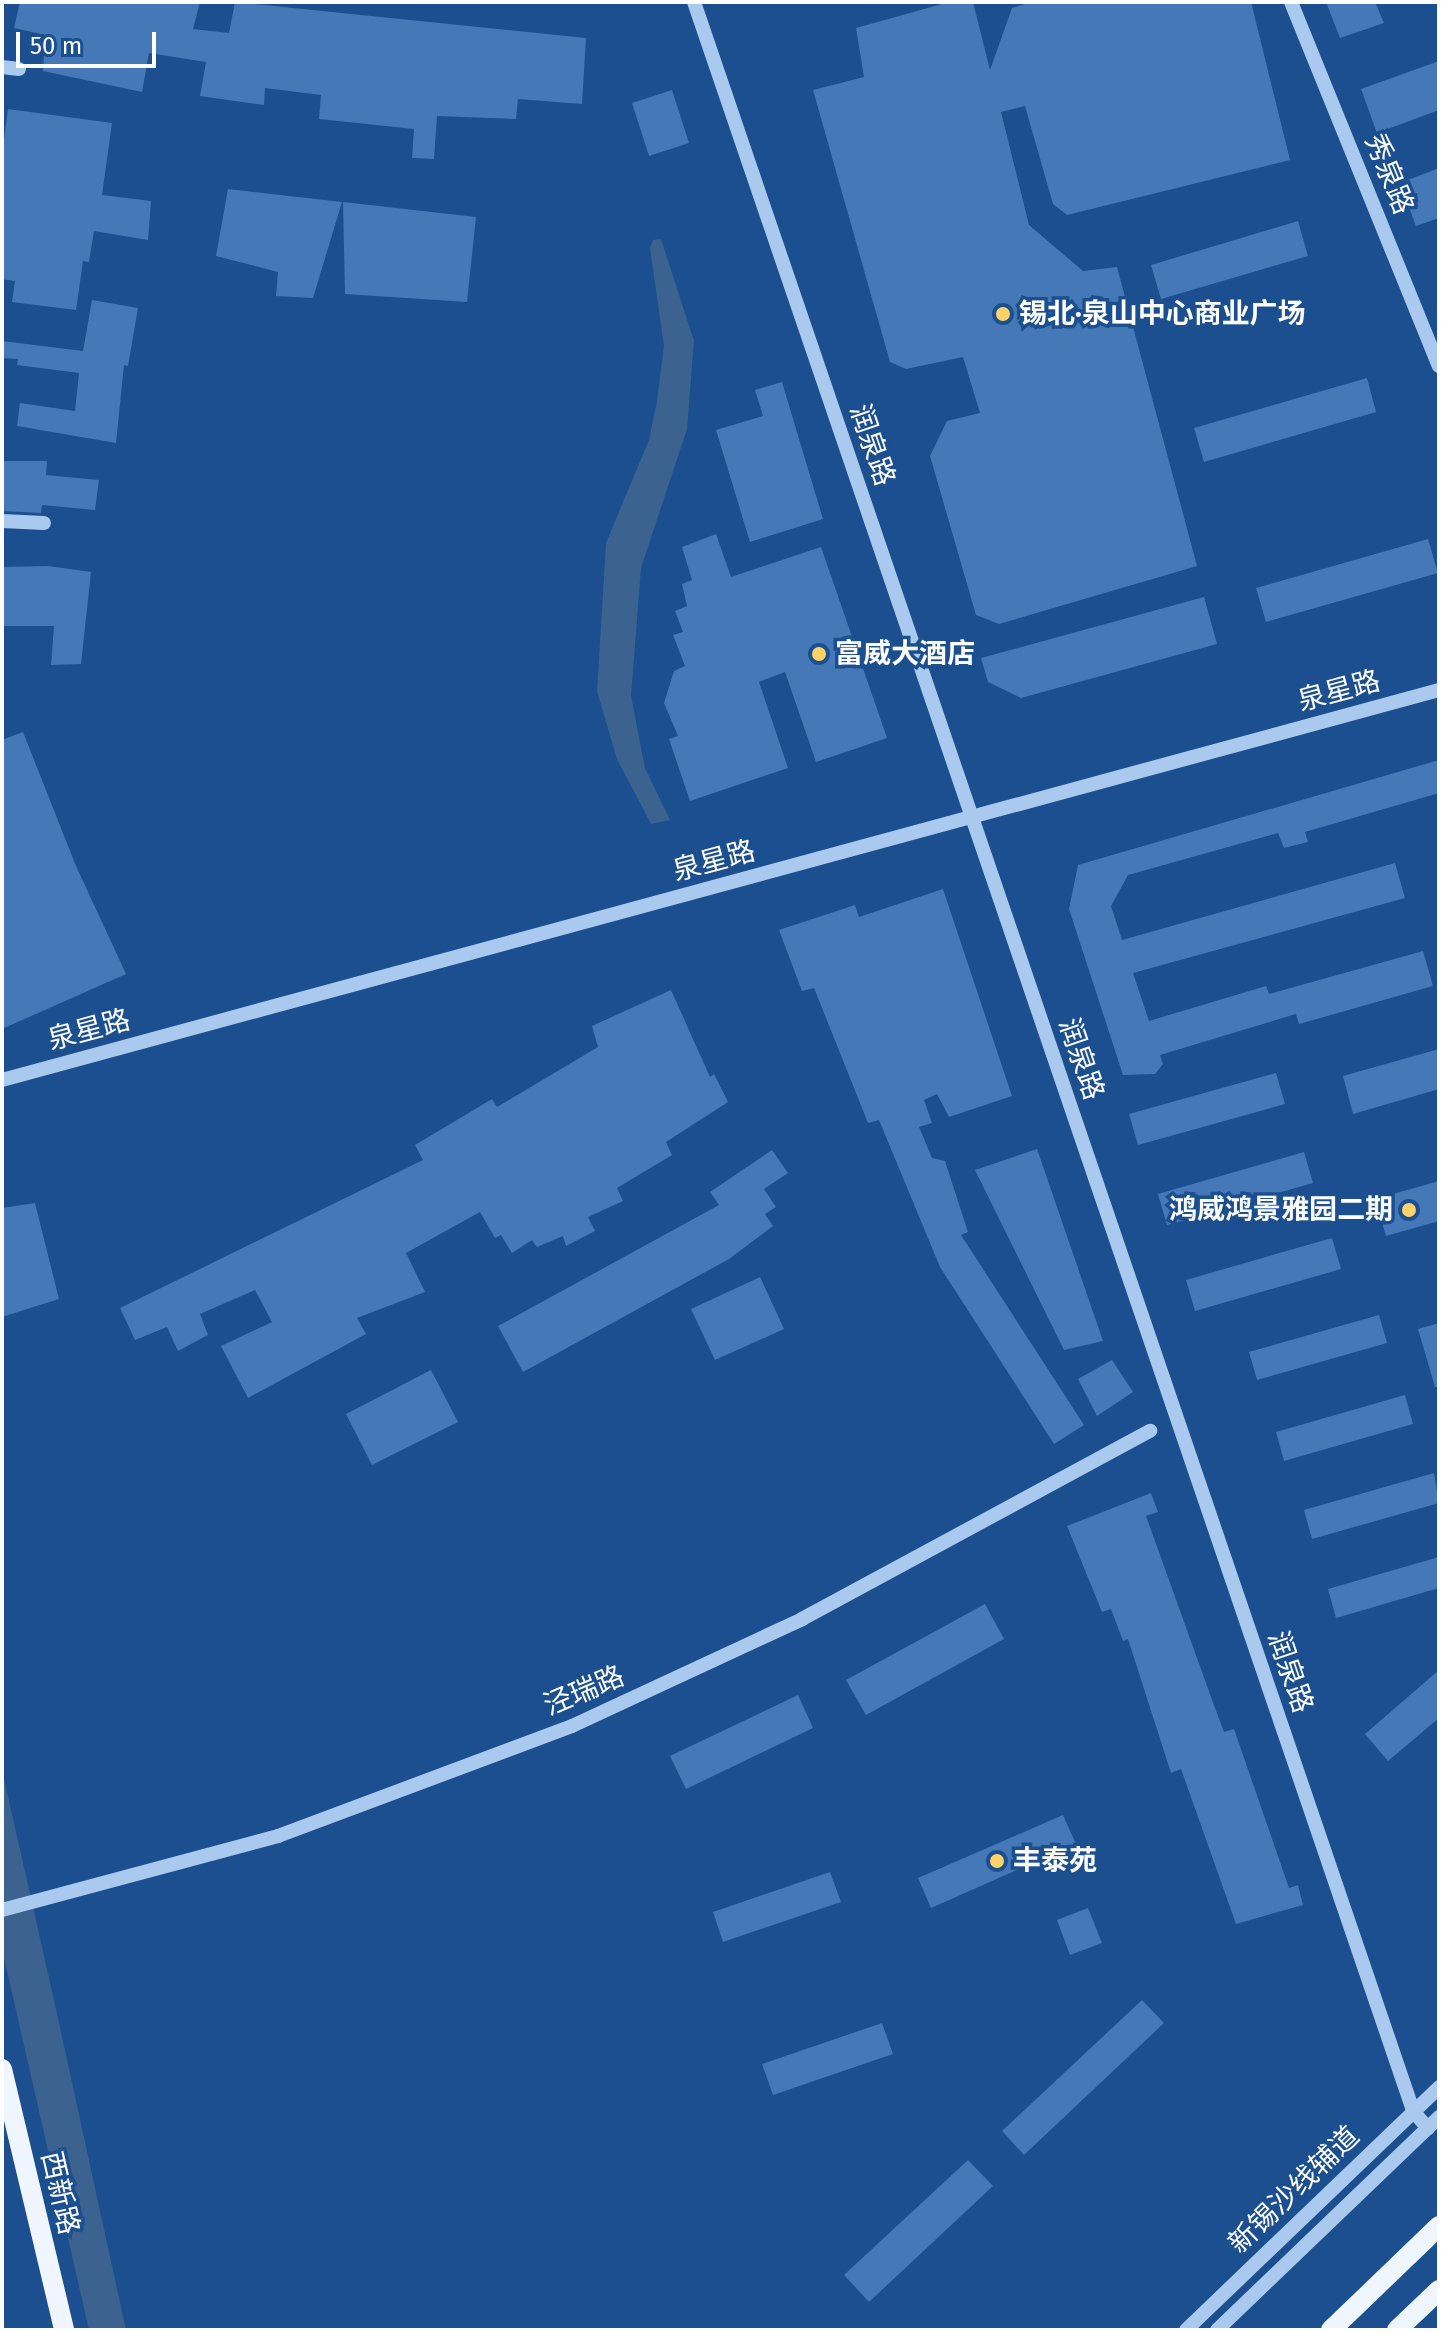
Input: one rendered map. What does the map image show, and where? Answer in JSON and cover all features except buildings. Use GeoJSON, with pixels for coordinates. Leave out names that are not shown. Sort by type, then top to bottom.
{"type":"FeatureCollection","features":[{"type":"Feature","properties":{"kind":"main road","name":"西新路"},"geometry":{"type":"LineString","coordinates":[[2,2069],[64,2330]]}},
{"type":"Feature","properties":{"kind":"main road"},"geometry":{"type":"LineString","coordinates":[[1331,2330],[1439,2226]]}},
{"type":"Feature","properties":{"kind":"main road"},"geometry":{"type":"LineString","coordinates":[[1397,2330],[1439,2290]]}},
{"type":"Feature","properties":{"kind":"street","name":"润泉路"},"geometry":{"type":"LineString","coordinates":[[694,2],[1413,2111],[1428,2128]]}},
{"type":"Feature","properties":{"kind":"street","name":"秀泉路"},"geometry":{"type":"LineString","coordinates":[[1291,2],[1439,366]]}},
{"type":"Feature","properties":{"kind":"street"},"geometry":{"type":"LineString","coordinates":[[2,67],[19,69]]}},
{"type":"Feature","properties":{"kind":"street"},"geometry":{"type":"LineString","coordinates":[[2,521],[44,523]]}},
{"type":"Feature","properties":{"kind":"street","name":"泉星路"},"geometry":{"type":"LineString","coordinates":[[2,1080],[1439,690]]}},
{"type":"Feature","properties":{"kind":"street","name":"泾瑞路"},"geometry":{"type":"LineString","coordinates":[[2,1910],[278,1836],[572,1726],[802,1619],[1150,1431]]}},
{"type":"Feature","properties":{"kind":"street","name":"新锡沙线辅道"},"geometry":{"type":"LineString","coordinates":[[1186,2330],[1439,2087]]}},
{"type":"Feature","properties":{"kind":"street","name":"新锡沙线辅道"},"geometry":{"type":"LineString","coordinates":[[1217,2330],[1439,2117]]}},
{"type":"Feature","properties":{"kind":"water"},"geometry":{"type":"Polygon","coordinates":[[[661,239],[694,341],[687,429],[641,568],[631,696],[645,768],[670,820],[651,824],[617,759],[597,691],[606,543],[649,440],[657,401],[664,346],[650,248],[653,240],[661,239]]]}},
{"type":"Feature","properties":{"kind":"water"},"geometry":{"type":"Polygon","coordinates":[[[2,1770],[126,2330],[89,2330],[2,1949],[2,1770]]]}},
{"type":"Feature","properties":{"kind":"place","name":"锡北·泉山中心商业广场"},"geometry":{"type":"Point","coordinates":[1003,314]}},
{"type":"Feature","properties":{"kind":"place","name":"富威大酒店"},"geometry":{"type":"Point","coordinates":[819,654]}},
{"type":"Feature","properties":{"kind":"place","name":"鸿威鸿景雅园二期"},"geometry":{"type":"Point","coordinates":[1409,1210]}},
{"type":"Feature","properties":{"kind":"place","name":"丰泰苑"},"geometry":{"type":"Point","coordinates":[997,1861]}}]}
